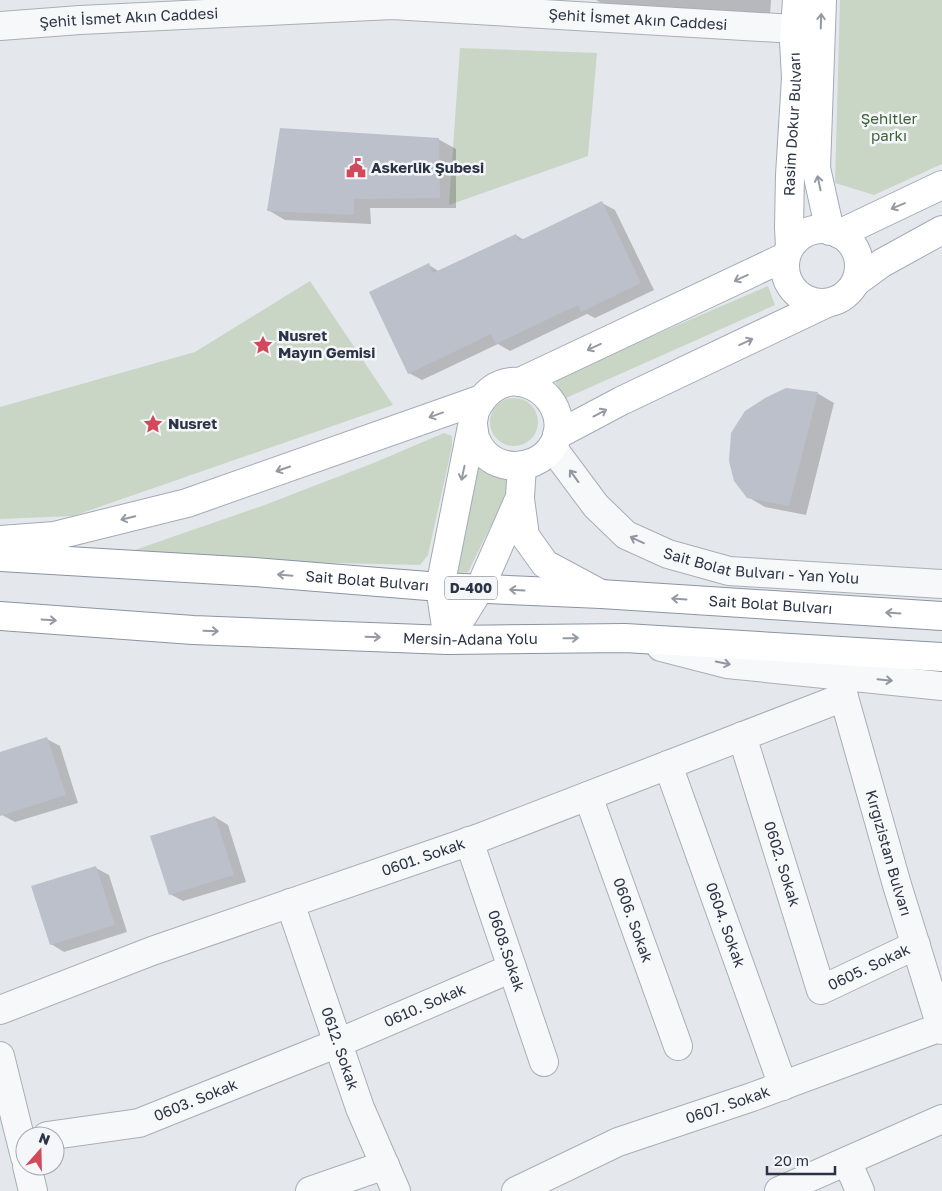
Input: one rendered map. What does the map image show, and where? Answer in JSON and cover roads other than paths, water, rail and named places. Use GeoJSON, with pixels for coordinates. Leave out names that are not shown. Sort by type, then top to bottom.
{"type":"FeatureCollection","features":[{"type":"Feature","properties":{"kind":"main road","name":"Rasim Dokur Bulvarı"},"geometry":{"type":"LineString","coordinates":[[788,252],[796,78],[795,29],[797,0]]}},
{"type":"Feature","properties":{"kind":"main road"},"geometry":{"type":"LineString","coordinates":[[822,0],[816,168],[834,232]]}},
{"type":"Feature","properties":{"kind":"main road"},"geometry":{"type":"LineString","coordinates":[[834,232],[942,185]]}},
{"type":"Feature","properties":{"kind":"main road"},"geometry":{"type":"LineString","coordinates":[[826,303],[814,303],[803,299],[787,281],[784,269],[788,252],[799,237],[810,231],[823,229],[846,238],[854,247],[858,258],[859,270],[856,282]]}},
{"type":"Feature","properties":{"kind":"main road"},"geometry":{"type":"LineString","coordinates":[[554,441],[621,401],[826,303],[838,300],[849,292],[856,282],[882,263],[942,230]]}},
{"type":"Feature","properties":{"kind":"main road"},"geometry":{"type":"LineString","coordinates":[[520,382],[788,252]]}},
{"type":"Feature","properties":{"kind":"main road"},"geometry":{"type":"LineString","coordinates":[[448,640],[440,587],[475,411],[482,398],[492,389],[506,383],[520,382],[534,386],[546,395],[554,407],[558,421],[554,441],[544,456],[534,463],[522,466],[508,466],[494,461],[483,452],[476,439],[473,425]]}},
{"type":"Feature","properties":{"kind":"main road"},"geometry":{"type":"LineString","coordinates":[[0,540],[54,536],[187,503],[482,398]]}},
{"type":"Feature","properties":{"kind":"main road"},"geometry":{"type":"LineString","coordinates":[[522,466],[520,497],[525,536],[545,564],[601,594]]}},
{"type":"Feature","properties":{"kind":"main road"},"geometry":{"type":"LineString","coordinates":[[448,640],[480,588],[520,497]]}},
{"type":"Feature","properties":{"kind":"main road","name":"Sait Bolat Bulvarı"},"geometry":{"type":"LineString","coordinates":[[0,557],[254,572],[440,587],[601,594],[942,616]]}},
{"type":"Feature","properties":{"kind":"main road","name":"Mersin-Adana Yolu"},"geometry":{"type":"LineString","coordinates":[[0,616],[193,630],[448,640],[625,638],[942,657]]}},
{"type":"Feature","properties":{"kind":"street"},"geometry":{"type":"LineString","coordinates":[[63,0],[80,20]]}},
{"type":"Feature","properties":{"kind":"street","name":"Şehit İsmet Akın Caddesi"},"geometry":{"type":"LineString","coordinates":[[0,26],[80,20],[392,5],[578,8],[795,29]]}},
{"type":"Feature","properties":{"kind":"street","name":"Sait Bolat Bulvarı - Yan Yolu"},"geometry":{"type":"LineString","coordinates":[[554,441],[596,506],[626,534],[668,554],[729,572],[942,584]]}},
{"type":"Feature","properties":{"kind":"street"},"geometry":{"type":"LineString","coordinates":[[625,638],[727,664],[841,686],[942,686]]}},
{"type":"Feature","properties":{"kind":"street","name":"0601. Sokak"},"geometry":{"type":"LineString","coordinates":[[0,1010],[152,952],[469,841],[588,796],[742,736],[841,686]]}},
{"type":"Feature","properties":{"kind":"street","name":"Kırgızistan Bulvarı"},"geometry":{"type":"LineString","coordinates":[[841,686],[941,1029]]}},
{"type":"Feature","properties":{"kind":"street","name":"0602. Sokak"},"geometry":{"type":"LineString","coordinates":[[742,736],[821,990]]}},
{"type":"Feature","properties":{"kind":"street","name":"0604. Sokak"},"geometry":{"type":"LineString","coordinates":[[668,765],[783,1086]]}},
{"type":"Feature","properties":{"kind":"street","name":"0606. Sokak"},"geometry":{"type":"LineString","coordinates":[[588,796],[678,1046]]}},
{"type":"Feature","properties":{"kind":"street","name":"0608.Sokak"},"geometry":{"type":"LineString","coordinates":[[469,841],[544,1062]]}},
{"type":"Feature","properties":{"kind":"street","name":"0612. Sokak"},"geometry":{"type":"LineString","coordinates":[[290,904],[360,1108],[396,1191]]}},
{"type":"Feature","properties":{"kind":"street","name":"0605. Sokak"},"geometry":{"type":"LineString","coordinates":[[821,990],[916,945]]}},
{"type":"Feature","properties":{"kind":"street","name":"0610. Sokak"},"geometry":{"type":"LineString","coordinates":[[338,1044],[512,968]]}},
{"type":"Feature","properties":{"kind":"street","name":"0607. Sokak"},"geometry":{"type":"LineString","coordinates":[[516,1191],[618,1142],[783,1086],[941,1029]]}},
{"type":"Feature","properties":{"kind":"street","name":"0603. Sokak"},"geometry":{"type":"LineString","coordinates":[[65,1137],[139,1123],[338,1044]]}},
{"type":"Feature","properties":{"kind":"street"},"geometry":{"type":"LineString","coordinates":[[0,1056],[19,1126]]}},
{"type":"Feature","properties":{"kind":"street"},"geometry":{"type":"LineString","coordinates":[[779,1191],[942,1119]]}},
{"type":"Feature","properties":{"kind":"street"},"geometry":{"type":"LineString","coordinates":[[847,1161],[860,1191]]}},
{"type":"Feature","properties":{"kind":"street"},"geometry":{"type":"LineString","coordinates":[[310,1191],[385,1165]]}},
{"type":"Feature","properties":{"kind":"street"},"geometry":{"type":"LineString","coordinates":[[29,1176],[33,1191]]}},
{"type":"Feature","properties":{"kind":"place","name":"Askerlik Şubesi"},"geometry":{"type":"Point","coordinates":[356,168]}},
{"type":"Feature","properties":{"kind":"place","name":"Nusret Mayın Gemisi"},"geometry":{"type":"Point","coordinates":[263,345]}},
{"type":"Feature","properties":{"kind":"place","name":"Nusret"},"geometry":{"type":"Point","coordinates":[153,424]}},
{"type":"Feature","properties":{"kind":"park label","name":"Şehitler parkı"},"geometry":{"type":"Point","coordinates":[889,128]}}]}
